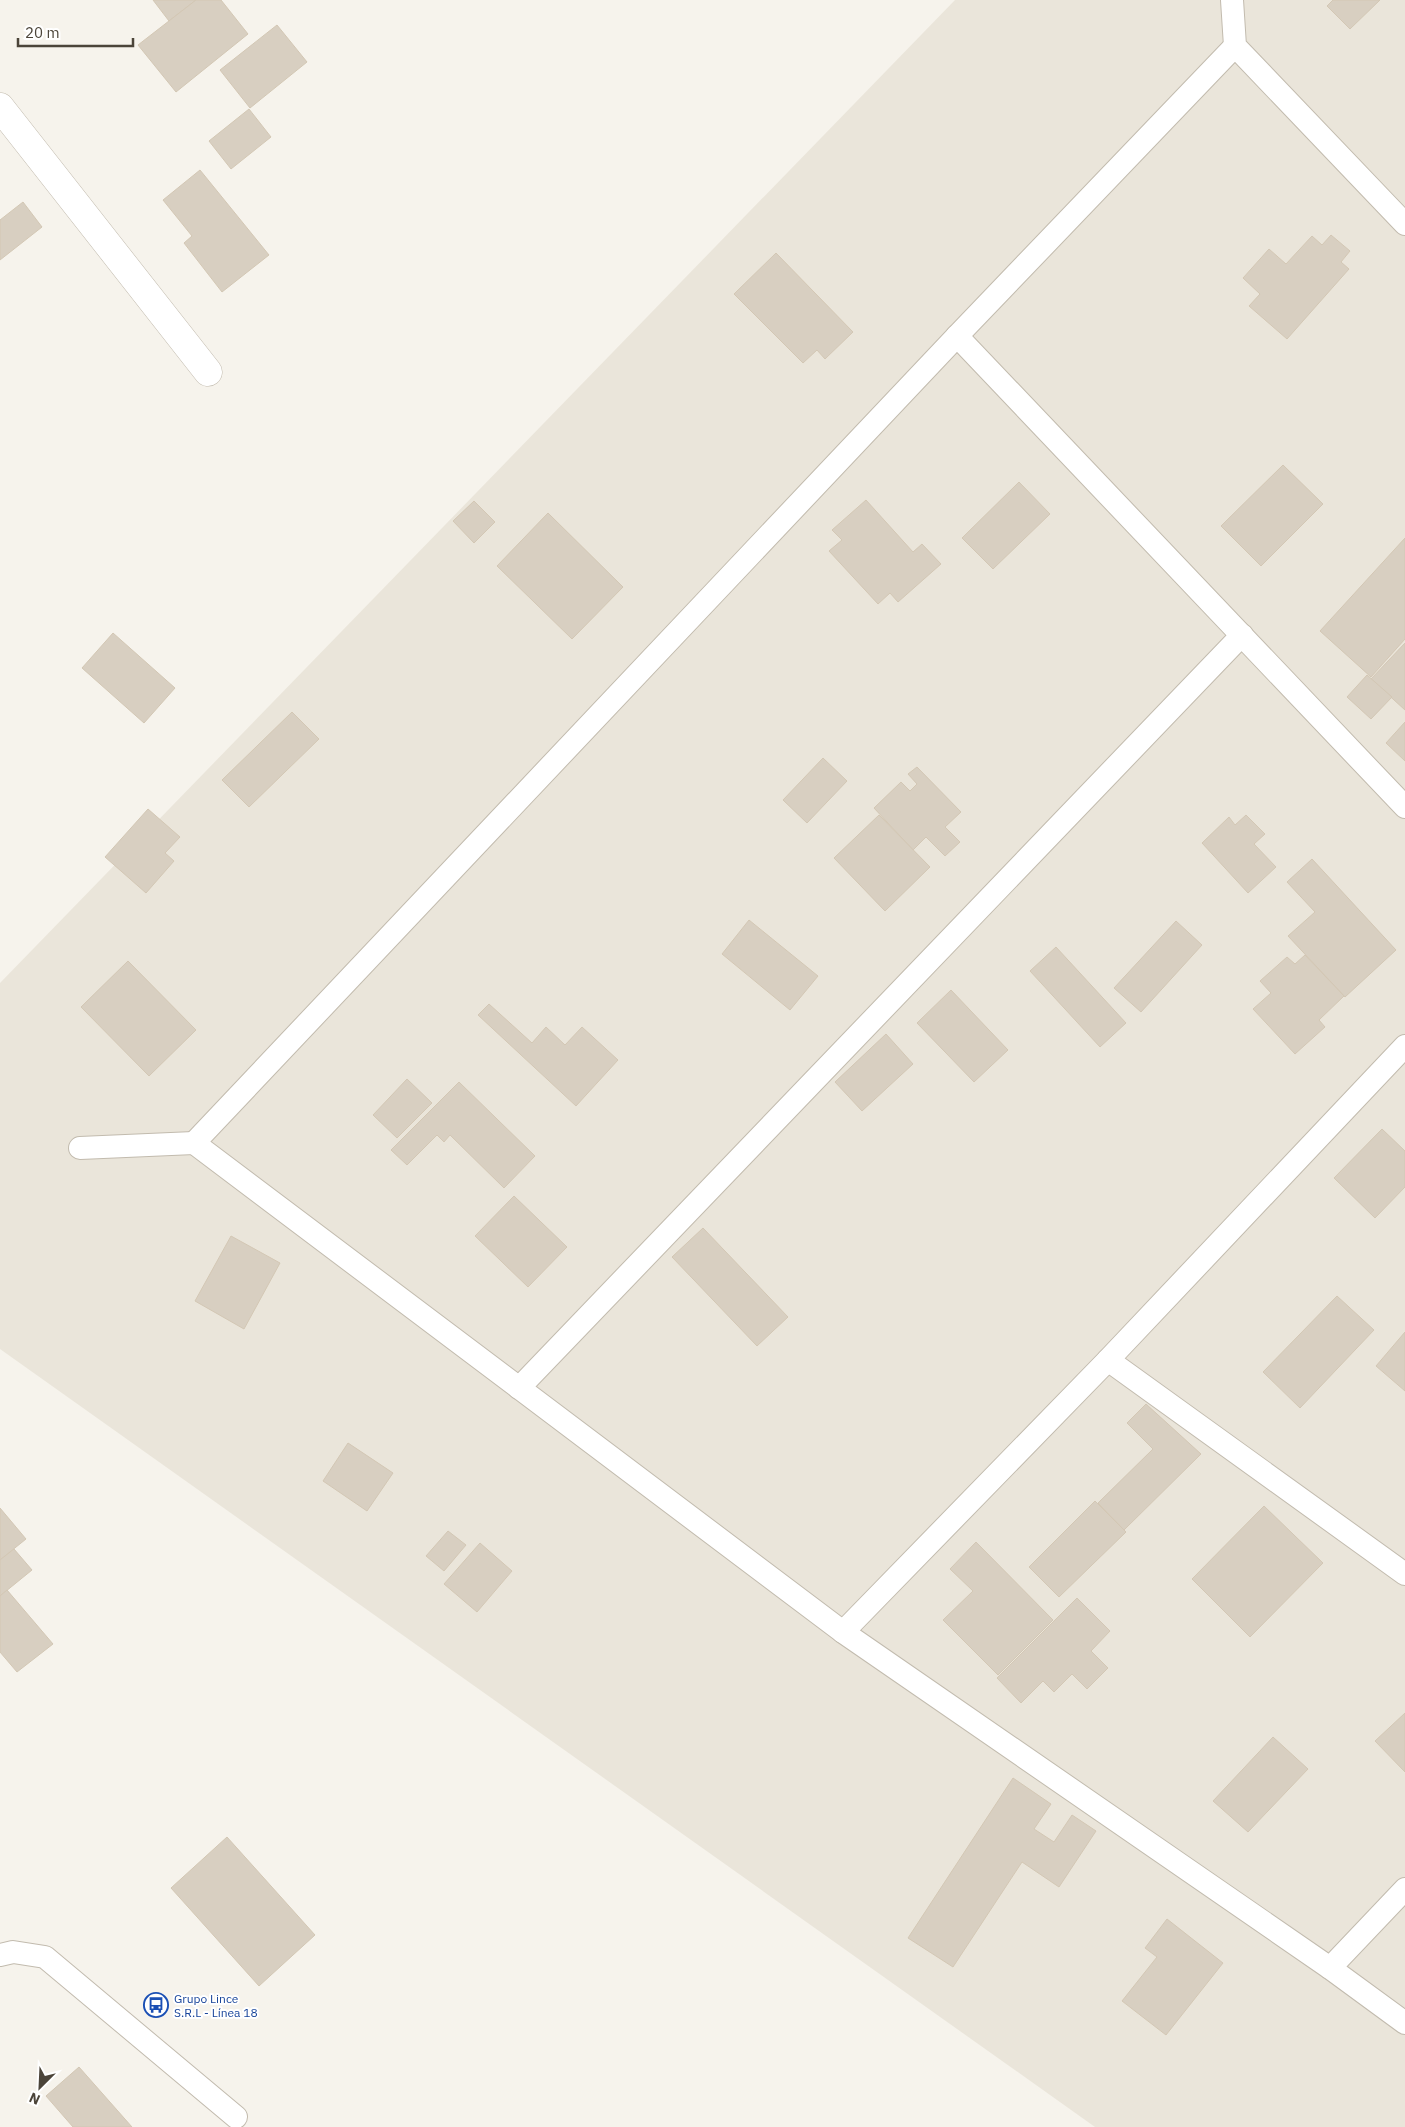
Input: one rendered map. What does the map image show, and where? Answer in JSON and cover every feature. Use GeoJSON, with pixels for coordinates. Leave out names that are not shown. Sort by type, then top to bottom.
{"type":"FeatureCollection","features":[{"type":"Feature","properties":{"kind":"street"},"geometry":{"type":"LineString","coordinates":[[0,107],[208,372]]}},
{"type":"Feature","properties":{"kind":"lane"},"geometry":{"type":"LineString","coordinates":[[1232,0],[1235,46],[1405,224]]}},
{"type":"Feature","properties":{"kind":"lane"},"geometry":{"type":"LineString","coordinates":[[194,1143],[956,336],[1235,46]]}},
{"type":"Feature","properties":{"kind":"lane"},"geometry":{"type":"LineString","coordinates":[[956,336],[1405,807]]}},
{"type":"Feature","properties":{"kind":"lane"},"geometry":{"type":"LineString","coordinates":[[519,1388],[1242,635]]}},
{"type":"Feature","properties":{"kind":"lane"},"geometry":{"type":"LineString","coordinates":[[843,1632],[1108,1360],[1404,1050]]}},
{"type":"Feature","properties":{"kind":"lane"},"geometry":{"type":"LineString","coordinates":[[80,1148],[194,1143],[843,1632],[1330,1968],[1405,2023]]}},
{"type":"Feature","properties":{"kind":"lane"},"geometry":{"type":"LineString","coordinates":[[1108,1360],[1405,1574]]}},
{"type":"Feature","properties":{"kind":"lane"},"geometry":{"type":"LineString","coordinates":[[1330,1968],[1405,1889]]}},
{"type":"Feature","properties":{"kind":"lane"},"geometry":{"type":"LineString","coordinates":[[0,1955],[13,1952],[45,1957],[236,2117]]}},
{"type":"Feature","properties":{"kind":"shaded area"},"geometry":{"type":"Polygon","coordinates":[[[955,0],[1405,0],[1405,2127],[1095,2127],[0,1349],[0,983],[955,0]]]}},
{"type":"Feature","properties":{"kind":"building"},"geometry":{"type":"Polygon","coordinates":[[[153,0],[196,0],[169,21],[153,0]]]}},
{"type":"Feature","properties":{"kind":"building"},"geometry":{"type":"Polygon","coordinates":[[[196,0],[221,0],[248,34],[176,92],[138,45],[196,0]]]}},
{"type":"Feature","properties":{"kind":"building"},"geometry":{"type":"Polygon","coordinates":[[[1333,0],[1380,0],[1350,29],[1327,6],[1333,0]]]}},
{"type":"Feature","properties":{"kind":"building"},"geometry":{"type":"Polygon","coordinates":[[[277,25],[307,62],[250,108],[220,70],[277,25]]]}},
{"type":"Feature","properties":{"kind":"building"},"geometry":{"type":"Polygon","coordinates":[[[249,109],[271,137],[231,169],[209,141],[249,109]]]}},
{"type":"Feature","properties":{"kind":"building"},"geometry":{"type":"Polygon","coordinates":[[[200,170],[269,255],[222,292],[184,243],[192,236],[163,200],[200,170]]]}},
{"type":"Feature","properties":{"kind":"building"},"geometry":{"type":"Polygon","coordinates":[[[23,202],[42,227],[0,260],[0,220],[23,202]]]}},
{"type":"Feature","properties":{"kind":"building"},"geometry":{"type":"Polygon","coordinates":[[[1331,235],[1350,251],[1341,262],[1349,269],[1287,339],[1249,306],[1260,294],[1243,278],[1269,249],[1286,264],[1312,236],[1322,245],[1331,235]]]}},
{"type":"Feature","properties":{"kind":"building"},"geometry":{"type":"Polygon","coordinates":[[[776,253],[853,332],[825,359],[817,350],[803,363],[734,294],[776,253]]]}},
{"type":"Feature","properties":{"kind":"building"},"geometry":{"type":"Polygon","coordinates":[[[1283,465],[1323,504],[1261,566],[1221,526],[1283,465]]]}},
{"type":"Feature","properties":{"kind":"building"},"geometry":{"type":"Polygon","coordinates":[[[1019,482],[1050,514],[993,569],[962,538],[1019,482]]]}},
{"type":"Feature","properties":{"kind":"building"},"geometry":{"type":"Polygon","coordinates":[[[866,500],[913,552],[922,544],[941,564],[898,602],[890,593],[878,604],[829,551],[842,540],[832,530],[866,500]]]}},
{"type":"Feature","properties":{"kind":"building"},"geometry":{"type":"Polygon","coordinates":[[[474,501],[495,522],[474,543],[453,521],[474,501]]]}},
{"type":"Feature","properties":{"kind":"building"},"geometry":{"type":"Polygon","coordinates":[[[548,513],[623,587],[572,639],[497,566],[548,513]]]}},
{"type":"Feature","properties":{"kind":"building"},"geometry":{"type":"Polygon","coordinates":[[[1405,538],[1405,639],[1371,677],[1320,631],[1405,538]]]}},
{"type":"Feature","properties":{"kind":"building"},"geometry":{"type":"Polygon","coordinates":[[[113,633],[175,688],[144,723],[82,668],[113,633]]]}},
{"type":"Feature","properties":{"kind":"building"},"geometry":{"type":"Polygon","coordinates":[[[1405,643],[1405,710],[1371,679],[1405,643]]]}},
{"type":"Feature","properties":{"kind":"building"},"geometry":{"type":"Polygon","coordinates":[[[1367,675],[1392,697],[1371,719],[1347,697],[1367,675]]]}},
{"type":"Feature","properties":{"kind":"building"},"geometry":{"type":"Polygon","coordinates":[[[292,712],[319,739],[249,807],[222,780],[292,712]]]}},
{"type":"Feature","properties":{"kind":"building"},"geometry":{"type":"Polygon","coordinates":[[[1405,722],[1405,761],[1386,743],[1405,722]]]}},
{"type":"Feature","properties":{"kind":"building"},"geometry":{"type":"Polygon","coordinates":[[[823,758],[847,781],[807,823],[783,800],[823,758]]]}},
{"type":"Feature","properties":{"kind":"building"},"geometry":{"type":"Polygon","coordinates":[[[917,767],[961,812],[945,827],[960,842],[945,856],[926,837],[913,850],[874,808],[901,782],[910,791],[917,784],[908,774],[917,767]]]}},
{"type":"Feature","properties":{"kind":"building"},"geometry":{"type":"Polygon","coordinates":[[[148,809],[180,837],[165,853],[174,861],[146,893],[105,857],[148,809]]]}},
{"type":"Feature","properties":{"kind":"building"},"geometry":{"type":"Polygon","coordinates":[[[879,815],[930,867],[885,911],[834,858],[879,815]]]}},
{"type":"Feature","properties":{"kind":"building"},"geometry":{"type":"Polygon","coordinates":[[[1246,815],[1265,834],[1254,844],[1276,867],[1248,893],[1202,843],[1229,817],[1235,825],[1246,815]]]}},
{"type":"Feature","properties":{"kind":"building"},"geometry":{"type":"Polygon","coordinates":[[[1312,859],[1396,950],[1345,997],[1288,936],[1315,912],[1287,882],[1312,859]]]}},
{"type":"Feature","properties":{"kind":"building"},"geometry":{"type":"Polygon","coordinates":[[[749,920],[818,976],[790,1010],[722,954],[749,920]]]}},
{"type":"Feature","properties":{"kind":"building"},"geometry":{"type":"Polygon","coordinates":[[[1176,921],[1202,945],[1141,1012],[1114,988],[1176,921]]]}},
{"type":"Feature","properties":{"kind":"building"},"geometry":{"type":"Polygon","coordinates":[[[1056,947],[1126,1023],[1100,1047],[1030,971],[1056,947]]]}},
{"type":"Feature","properties":{"kind":"building"},"geometry":{"type":"Polygon","coordinates":[[[1305,955],[1344,996],[1319,1020],[1325,1027],[1295,1054],[1253,1009],[1271,993],[1260,981],[1287,957],[1295,964],[1305,955]]]}},
{"type":"Feature","properties":{"kind":"building"},"geometry":{"type":"Polygon","coordinates":[[[128,961],[196,1030],[149,1076],[81,1007],[128,961]]]}},
{"type":"Feature","properties":{"kind":"building"},"geometry":{"type":"Polygon","coordinates":[[[951,990],[1008,1050],[974,1082],[917,1023],[951,990]]]}},
{"type":"Feature","properties":{"kind":"building"},"geometry":{"type":"Polygon","coordinates":[[[489,1004],[532,1043],[546,1027],[565,1045],[582,1027],[618,1060],[576,1106],[478,1015],[489,1004]]]}},
{"type":"Feature","properties":{"kind":"building"},"geometry":{"type":"Polygon","coordinates":[[[886,1034],[913,1064],[862,1111],[835,1082],[886,1034]]]}},
{"type":"Feature","properties":{"kind":"building"},"geometry":{"type":"Polygon","coordinates":[[[407,1079],[432,1103],[397,1138],[373,1115],[407,1079]]]}},
{"type":"Feature","properties":{"kind":"building"},"geometry":{"type":"Polygon","coordinates":[[[459,1082],[535,1156],[504,1188],[450,1135],[444,1142],[437,1135],[407,1165],[391,1150],[459,1082]]]}},
{"type":"Feature","properties":{"kind":"building"},"geometry":{"type":"Polygon","coordinates":[[[1382,1129],[1405,1151],[1405,1187],[1375,1218],[1334,1178],[1382,1129]]]}},
{"type":"Feature","properties":{"kind":"building"},"geometry":{"type":"Polygon","coordinates":[[[514,1196],[567,1247],[528,1287],[475,1236],[514,1196]]]}},
{"type":"Feature","properties":{"kind":"building"},"geometry":{"type":"Polygon","coordinates":[[[703,1228],[788,1317],[757,1346],[672,1257],[703,1228]]]}},
{"type":"Feature","properties":{"kind":"building"},"geometry":{"type":"Polygon","coordinates":[[[231,1236],[280,1263],[244,1329],[195,1301],[231,1236]]]}},
{"type":"Feature","properties":{"kind":"building"},"geometry":{"type":"Polygon","coordinates":[[[1337,1296],[1374,1330],[1300,1408],[1263,1372],[1337,1296]]]}},
{"type":"Feature","properties":{"kind":"building"},"geometry":{"type":"Polygon","coordinates":[[[1405,1332],[1405,1391],[1376,1366],[1405,1332]]]}},
{"type":"Feature","properties":{"kind":"building"},"geometry":{"type":"Polygon","coordinates":[[[1146,1404],[1201,1454],[1124,1530],[1098,1503],[1153,1449],[1127,1423],[1146,1404]]]}},
{"type":"Feature","properties":{"kind":"building"},"geometry":{"type":"Polygon","coordinates":[[[348,1443],[393,1473],[367,1511],[323,1481],[348,1443]]]}},
{"type":"Feature","properties":{"kind":"building"},"geometry":{"type":"Polygon","coordinates":[[[1095,1501],[1126,1532],[1059,1597],[1029,1567],[1095,1501]]]}},
{"type":"Feature","properties":{"kind":"building"},"geometry":{"type":"Polygon","coordinates":[[[1264,1506],[1323,1563],[1250,1637],[1192,1579],[1264,1506]]]}},
{"type":"Feature","properties":{"kind":"building"},"geometry":{"type":"Polygon","coordinates":[[[0,1508],[26,1539],[0,1560],[0,1508]]]}},
{"type":"Feature","properties":{"kind":"building"},"geometry":{"type":"Polygon","coordinates":[[[448,1531],[466,1545],[444,1571],[426,1556],[448,1531]]]}},
{"type":"Feature","properties":{"kind":"building"},"geometry":{"type":"Polygon","coordinates":[[[976,1542],[1053,1620],[998,1675],[943,1620],[973,1591],[950,1569],[976,1542]]]}},
{"type":"Feature","properties":{"kind":"building"},"geometry":{"type":"Polygon","coordinates":[[[480,1543],[512,1571],[477,1612],[444,1584],[480,1543]]]}},
{"type":"Feature","properties":{"kind":"building"},"geometry":{"type":"Polygon","coordinates":[[[14,1549],[32,1570],[0,1596],[0,1560],[14,1549]]]}},
{"type":"Feature","properties":{"kind":"building"},"geometry":{"type":"Polygon","coordinates":[[[7,1590],[53,1644],[17,1672],[0,1652],[0,1596],[7,1590]]]}},
{"type":"Feature","properties":{"kind":"building"},"geometry":{"type":"Polygon","coordinates":[[[1077,1598],[1110,1631],[1091,1651],[1108,1668],[1087,1689],[1072,1674],[1054,1692],[1043,1681],[1021,1703],[997,1678],[1077,1598]]]}},
{"type":"Feature","properties":{"kind":"building"},"geometry":{"type":"Polygon","coordinates":[[[1405,1713],[1405,1772],[1375,1741],[1405,1713]]]}},
{"type":"Feature","properties":{"kind":"building"},"geometry":{"type":"Polygon","coordinates":[[[1273,1737],[1308,1769],[1248,1832],[1213,1801],[1273,1737]]]}},
{"type":"Feature","properties":{"kind":"building"},"geometry":{"type":"Polygon","coordinates":[[[1013,1778],[1051,1804],[1034,1829],[1054,1842],[1072,1815],[1096,1831],[1059,1887],[1022,1862],[953,1967],[908,1938],[1013,1778]]]}},
{"type":"Feature","properties":{"kind":"building"},"geometry":{"type":"Polygon","coordinates":[[[227,1837],[315,1935],[259,1986],[171,1888],[227,1837]]]}},
{"type":"Feature","properties":{"kind":"building"},"geometry":{"type":"Polygon","coordinates":[[[1167,1919],[1223,1963],[1166,2035],[1122,2001],[1157,1957],[1145,1948],[1167,1919]]]}},
{"type":"Feature","properties":{"kind":"building"},"geometry":{"type":"Polygon","coordinates":[[[79,2067],[132,2127],[73,2127],[46,2096],[79,2067]]]}},
{"type":"Feature","properties":{"kind":"place","name":"Grupo Lince S.R.L - Línea 18"},"geometry":{"type":"Point","coordinates":[156,2005]}}]}
